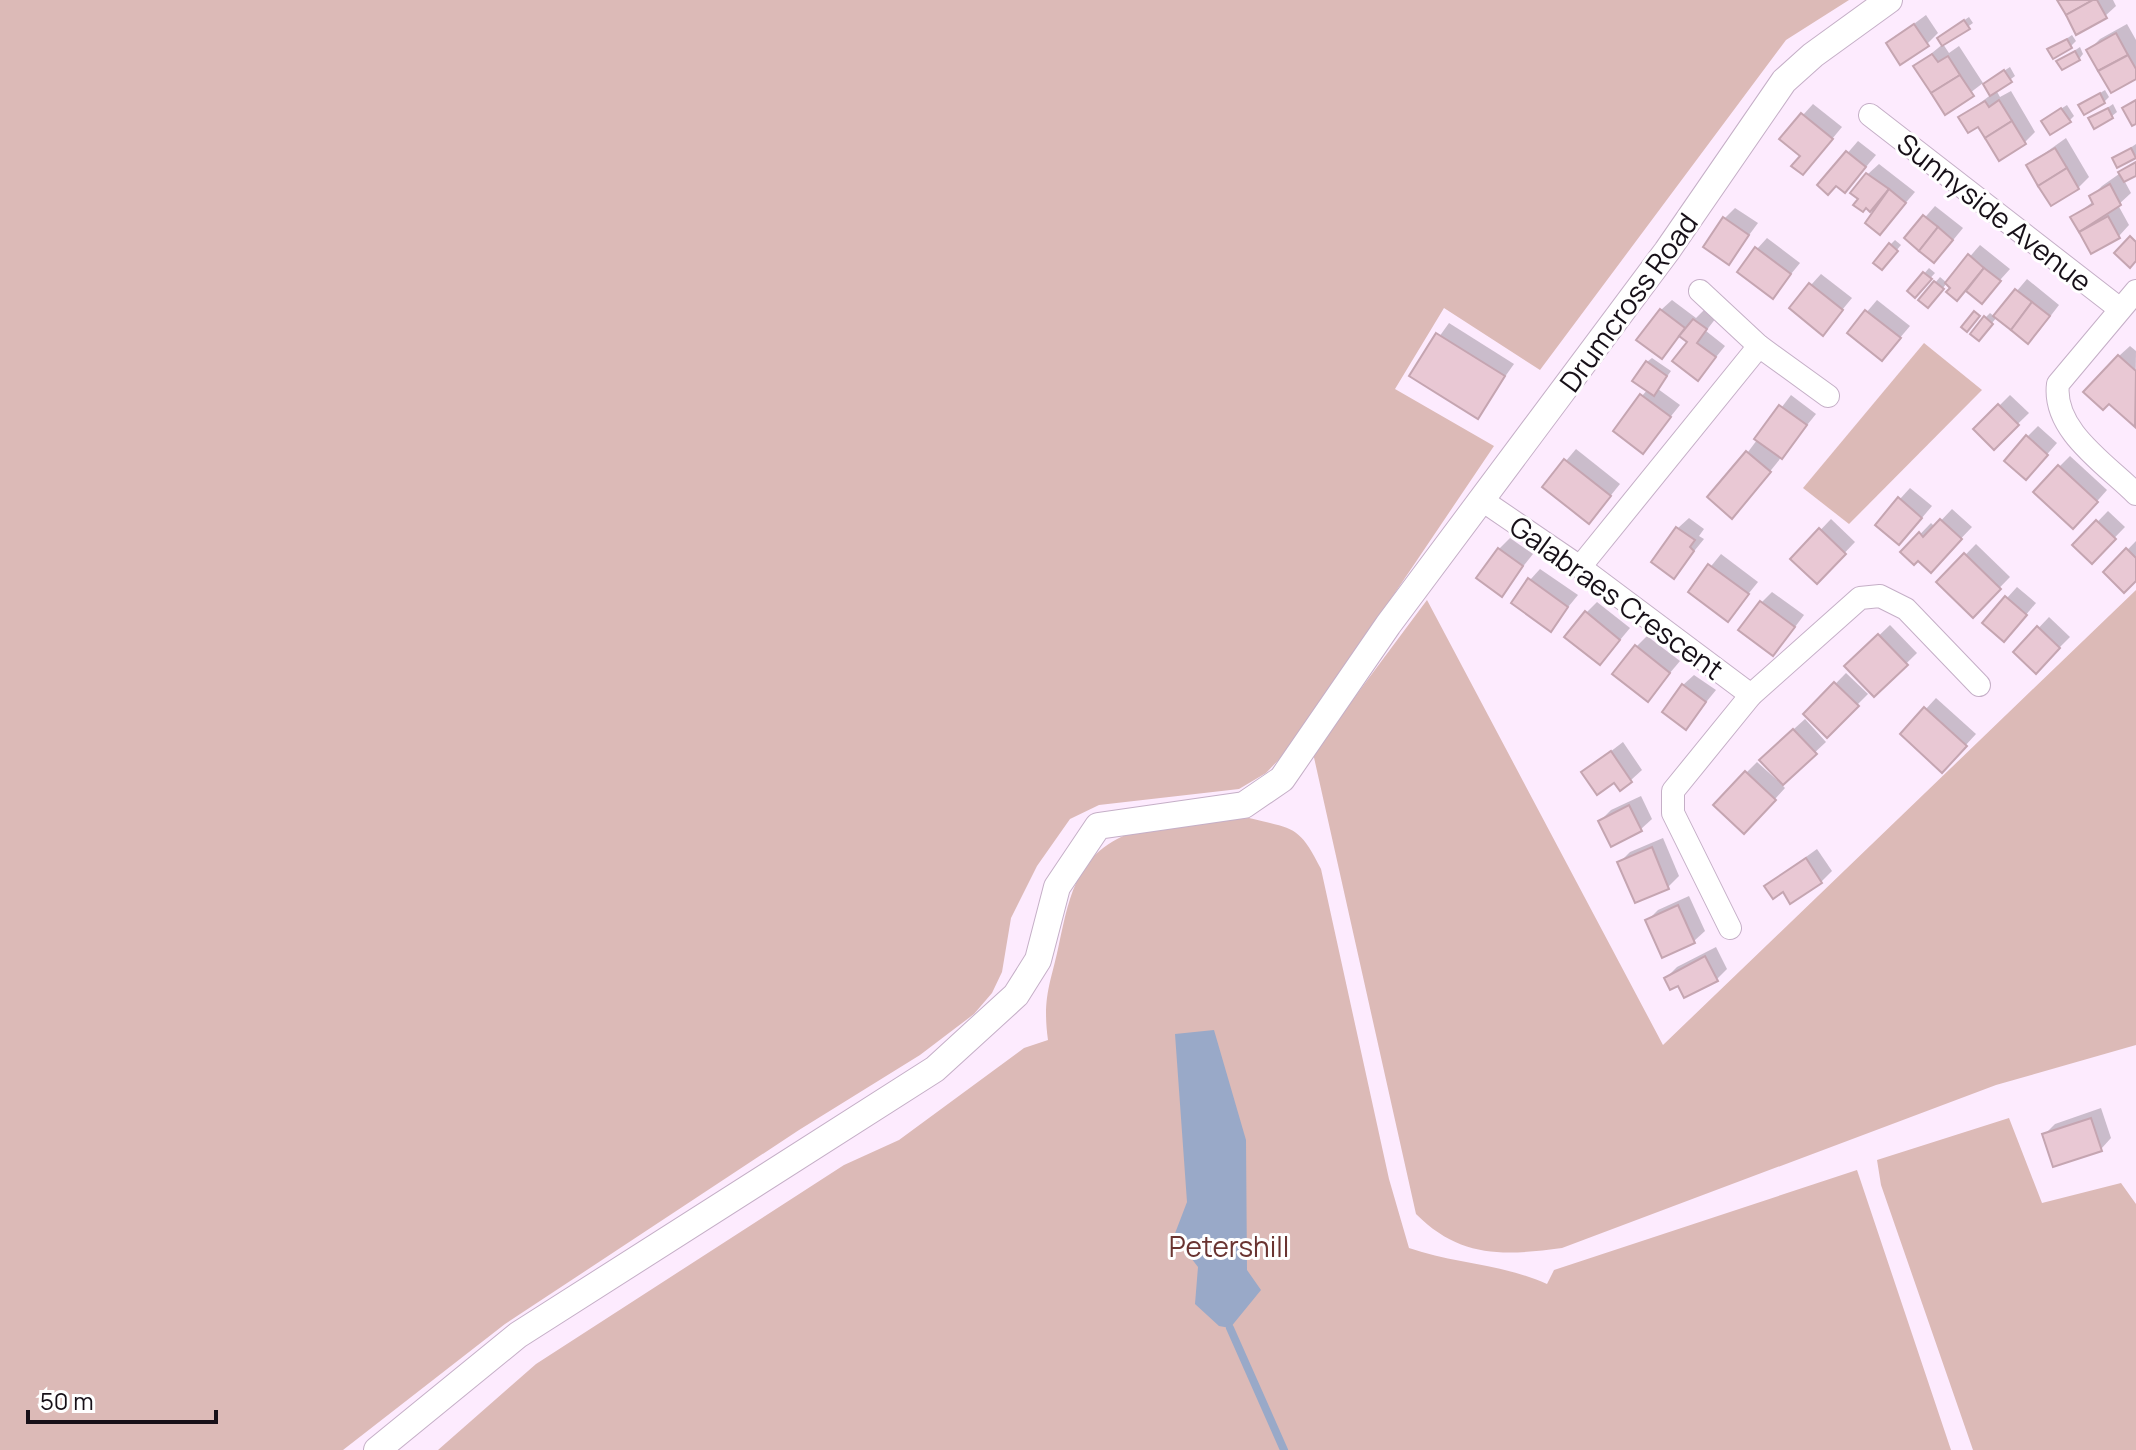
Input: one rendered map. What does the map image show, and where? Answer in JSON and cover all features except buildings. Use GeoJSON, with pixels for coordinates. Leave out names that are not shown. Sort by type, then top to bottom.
{"type":"FeatureCollection","features":[{"type":"Feature","properties":{"kind":"street","name":"Drumcross Road"},"geometry":{"type":"LineString","coordinates":[[377,1450],[518,1335],[935,1069],[1016,995],[1038,960],[1057,887],[1098,826],[1244,805],[1282,779],[1388,625],[1667,251],[1784,81],[1830,42],[1889,0]]}},
{"type":"Feature","properties":{"kind":"street","name":"Sunnyside Avenue"},"geometry":{"type":"LineString","coordinates":[[1870,115],[2120,309]]}},
{"type":"Feature","properties":{"kind":"street"},"geometry":{"type":"LineString","coordinates":[[1700,291],[1759,346],[1828,396]]}},
{"type":"Feature","properties":{"kind":"street","name":"Sunnyside Avenue"},"geometry":{"type":"LineString","coordinates":[[2136,291],[2058,384],[2056,400],[2062,420],[2136,494]]}},
{"type":"Feature","properties":{"kind":"street"},"geometry":{"type":"LineString","coordinates":[[1580,567],[1759,346]]}},
{"type":"Feature","properties":{"kind":"street","name":"Galabraes Crescent"},"geometry":{"type":"LineString","coordinates":[[1482,500],[1580,567],[1751,695]]}},
{"type":"Feature","properties":{"kind":"street","name":"Galabraes Crescent"},"geometry":{"type":"LineString","coordinates":[[1730,928],[1673,813],[1673,791],[1751,695],[1860,598],[1880,596],[1906,609],[1979,685]]}},
{"type":"Feature","properties":{"kind":"green space"},"geometry":{"type":"Polygon","coordinates":[[[0,0],[1849,0],[1786,40],[1540,370],[1444,308],[1395,389],[1494,446],[1291,747],[1266,773],[1239,789],[1099,805],[1070,819],[1037,866],[1011,918],[1002,972],[992,993],[974,1014],[920,1055],[799,1130],[505,1324],[343,1450],[0,1450],[0,0]]]}},
{"type":"Feature","properties":{"kind":"green space"},"geometry":{"type":"Polygon","coordinates":[[[1924,343],[1982,390],[1849,524],[1803,488],[1924,343]]]}},
{"type":"Feature","properties":{"kind":"green space"},"geometry":{"type":"Polygon","coordinates":[[[2136,590],[2136,1045],[1996,1085],[1562,1248],[1520,1252],[1483,1250],[1449,1239],[1416,1214],[1313,753],[1427,600],[1663,1045],[2136,590]]]}},
{"type":"Feature","properties":{"kind":"green space","name":"Petershill"},"geometry":{"type":"Polygon","coordinates":[[[1249,818],[1294,831],[1307,844],[1321,869],[1389,1179],[1409,1248],[1513,1272],[1547,1284],[1554,1270],[1857,1170],[1951,1450],[438,1450],[536,1364],[844,1165],[899,1140],[1024,1048],[1048,1040],[1047,1001],[1065,917],[1077,881],[1095,855],[1113,841],[1156,826],[1249,818]]]}},
{"type":"Feature","properties":{"kind":"green space"},"geometry":{"type":"Polygon","coordinates":[[[2009,1118],[2042,1203],[2121,1183],[2136,1204],[2136,1450],[1973,1450],[1881,1185],[1877,1160],[2009,1118]]]}},
{"type":"Feature","properties":{"kind":"water"},"geometry":{"type":"Polygon","coordinates":[[[1214,1030],[1246,1140],[1247,1270],[1261,1290],[1230,1328],[1219,1326],[1195,1304],[1198,1267],[1174,1236],[1187,1202],[1175,1034],[1214,1030]]]}},
{"type":"Feature","properties":{"kind":"waterway"},"geometry":{"type":"LineString","coordinates":[[1230,1328],[1284,1450]]}}]}
